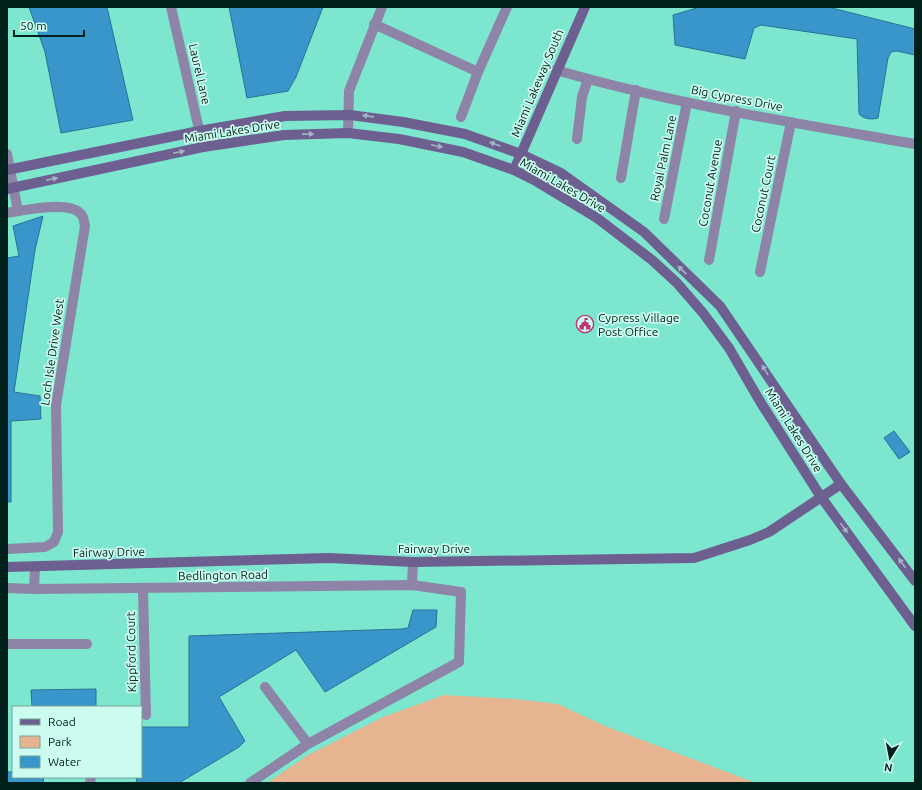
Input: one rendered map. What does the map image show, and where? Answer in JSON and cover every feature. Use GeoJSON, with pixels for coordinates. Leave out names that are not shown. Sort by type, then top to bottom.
{"type":"FeatureCollection","features":[{"type":"Feature","properties":{"kind":"main road","name":"Miami Lakeway South"},"geometry":{"type":"LineString","coordinates":[[514,170],[543,106],[556,70],[585,7]]}},
{"type":"Feature","properties":{"kind":"main road","name":"Miami Lakes Drive"},"geometry":{"type":"LineString","coordinates":[[9,170],[199,131],[285,116],[350,115],[403,122],[465,134],[521,154],[561,174],[644,232],[720,306],[841,484],[915,581]]}},
{"type":"Feature","properties":{"kind":"main road","name":"Miami Lakes Drive"},"geometry":{"type":"LineString","coordinates":[[10,188],[203,147],[284,135],[348,133],[399,139],[463,152],[514,170],[534,180],[597,218],[652,260],[677,283],[717,330],[749,380],[761,403],[821,497],[915,626]]}},
{"type":"Feature","properties":{"kind":"main road","name":"Fairway Drive"},"geometry":{"type":"LineString","coordinates":[[7,567],[329,558],[413,562],[694,558],[750,540],[769,532],[841,484]]}},
{"type":"Feature","properties":{"kind":"street","name":"Laurel Lane"},"geometry":{"type":"LineString","coordinates":[[171,7],[203,147]]}},
{"type":"Feature","properties":{"kind":"street"},"geometry":{"type":"LineString","coordinates":[[348,133],[350,115],[349,91],[374,24],[382,7]]}},
{"type":"Feature","properties":{"kind":"street"},"geometry":{"type":"LineString","coordinates":[[461,117],[478,72],[507,7]]}},
{"type":"Feature","properties":{"kind":"street"},"geometry":{"type":"LineString","coordinates":[[374,24],[478,72]]}},
{"type":"Feature","properties":{"kind":"street","name":"Big Cypress Drive"},"geometry":{"type":"LineString","coordinates":[[556,70],[687,102],[915,144]]}},
{"type":"Feature","properties":{"kind":"street"},"geometry":{"type":"LineString","coordinates":[[577,139],[582,97],[588,79]]}},
{"type":"Feature","properties":{"kind":"street"},"geometry":{"type":"LineString","coordinates":[[620,178],[636,90]]}},
{"type":"Feature","properties":{"kind":"street","name":"Royal Palm Lane"},"geometry":{"type":"LineString","coordinates":[[664,219],[687,102]]}},
{"type":"Feature","properties":{"kind":"street","name":"Coconut Avenue"},"geometry":{"type":"LineString","coordinates":[[709,260],[736,111]]}},
{"type":"Feature","properties":{"kind":"street","name":"Coconut Court"},"geometry":{"type":"LineString","coordinates":[[760,272],[791,122]]}},
{"type":"Feature","properties":{"kind":"street"},"geometry":{"type":"LineString","coordinates":[[7,154],[10,188],[18,211],[7,213]]}},
{"type":"Feature","properties":{"kind":"street","name":"Loch Isle Drive West"},"geometry":{"type":"LineString","coordinates":[[7,549],[45,546],[54,542],[58,532],[59,519],[56,404],[85,226],[82,215],[76,209],[63,206],[18,211]]}},
{"type":"Feature","properties":{"kind":"street"},"geometry":{"type":"LineString","coordinates":[[412,585],[413,562]]}},
{"type":"Feature","properties":{"kind":"street"},"geometry":{"type":"LineString","coordinates":[[34,589],[35,567]]}},
{"type":"Feature","properties":{"kind":"street","name":"Bedlington Road"},"geometry":{"type":"LineString","coordinates":[[7,588],[143,589],[412,585],[461,592],[459,662],[308,744],[250,783]]}},
{"type":"Feature","properties":{"kind":"street","name":"Kippford Court"},"geometry":{"type":"LineString","coordinates":[[143,589],[146,715]]}},
{"type":"Feature","properties":{"kind":"street"},"geometry":{"type":"LineString","coordinates":[[7,644],[87,644]]}},
{"type":"Feature","properties":{"kind":"street"},"geometry":{"type":"LineString","coordinates":[[265,687],[308,744]]}},
{"type":"Feature","properties":{"kind":"green space"},"geometry":{"type":"Polygon","coordinates":[[[444,695],[516,699],[558,704],[605,726],[756,783],[267,783],[308,755],[383,717],[444,695]]]}},
{"type":"Feature","properties":{"kind":"water"},"geometry":{"type":"Polygon","coordinates":[[[29,7],[107,7],[133,120],[61,133],[45,52],[29,7]]]}},
{"type":"Feature","properties":{"kind":"water"},"geometry":{"type":"Polygon","coordinates":[[[229,7],[323,7],[296,77],[288,91],[247,98],[229,7]]]}},
{"type":"Feature","properties":{"kind":"water"},"geometry":{"type":"Polygon","coordinates":[[[700,7],[828,7],[915,29],[915,55],[897,51],[891,52],[888,58],[878,118],[868,119],[859,114],[857,39],[761,25],[754,28],[745,59],[675,45],[673,15],[700,7]]]}},
{"type":"Feature","properties":{"kind":"water"},"geometry":{"type":"Polygon","coordinates":[[[43,216],[35,250],[14,392],[40,396],[41,419],[11,421],[11,502],[7,502],[7,258],[19,256],[13,226],[43,216]]]}},
{"type":"Feature","properties":{"kind":"water"},"geometry":{"type":"Polygon","coordinates":[[[894,431],[910,452],[899,459],[884,438],[894,431]]]}},
{"type":"Feature","properties":{"kind":"water"},"geometry":{"type":"Polygon","coordinates":[[[413,610],[437,610],[436,627],[325,692],[296,650],[219,697],[245,741],[239,747],[179,783],[136,783],[137,778],[142,778],[142,727],[189,727],[189,636],[408,628],[413,610]]]}},
{"type":"Feature","properties":{"kind":"water"},"geometry":{"type":"Polygon","coordinates":[[[96,689],[96,706],[32,706],[31,690],[96,689]]]}},
{"type":"Feature","properties":{"kind":"water"},"geometry":{"type":"Polygon","coordinates":[[[7,772],[12,772],[12,778],[44,778],[43,783],[7,783],[7,772]]]}},
{"type":"Feature","properties":{"kind":"place","name":"Cypress Village Post Office"},"geometry":{"type":"Point","coordinates":[585,324]}}]}
